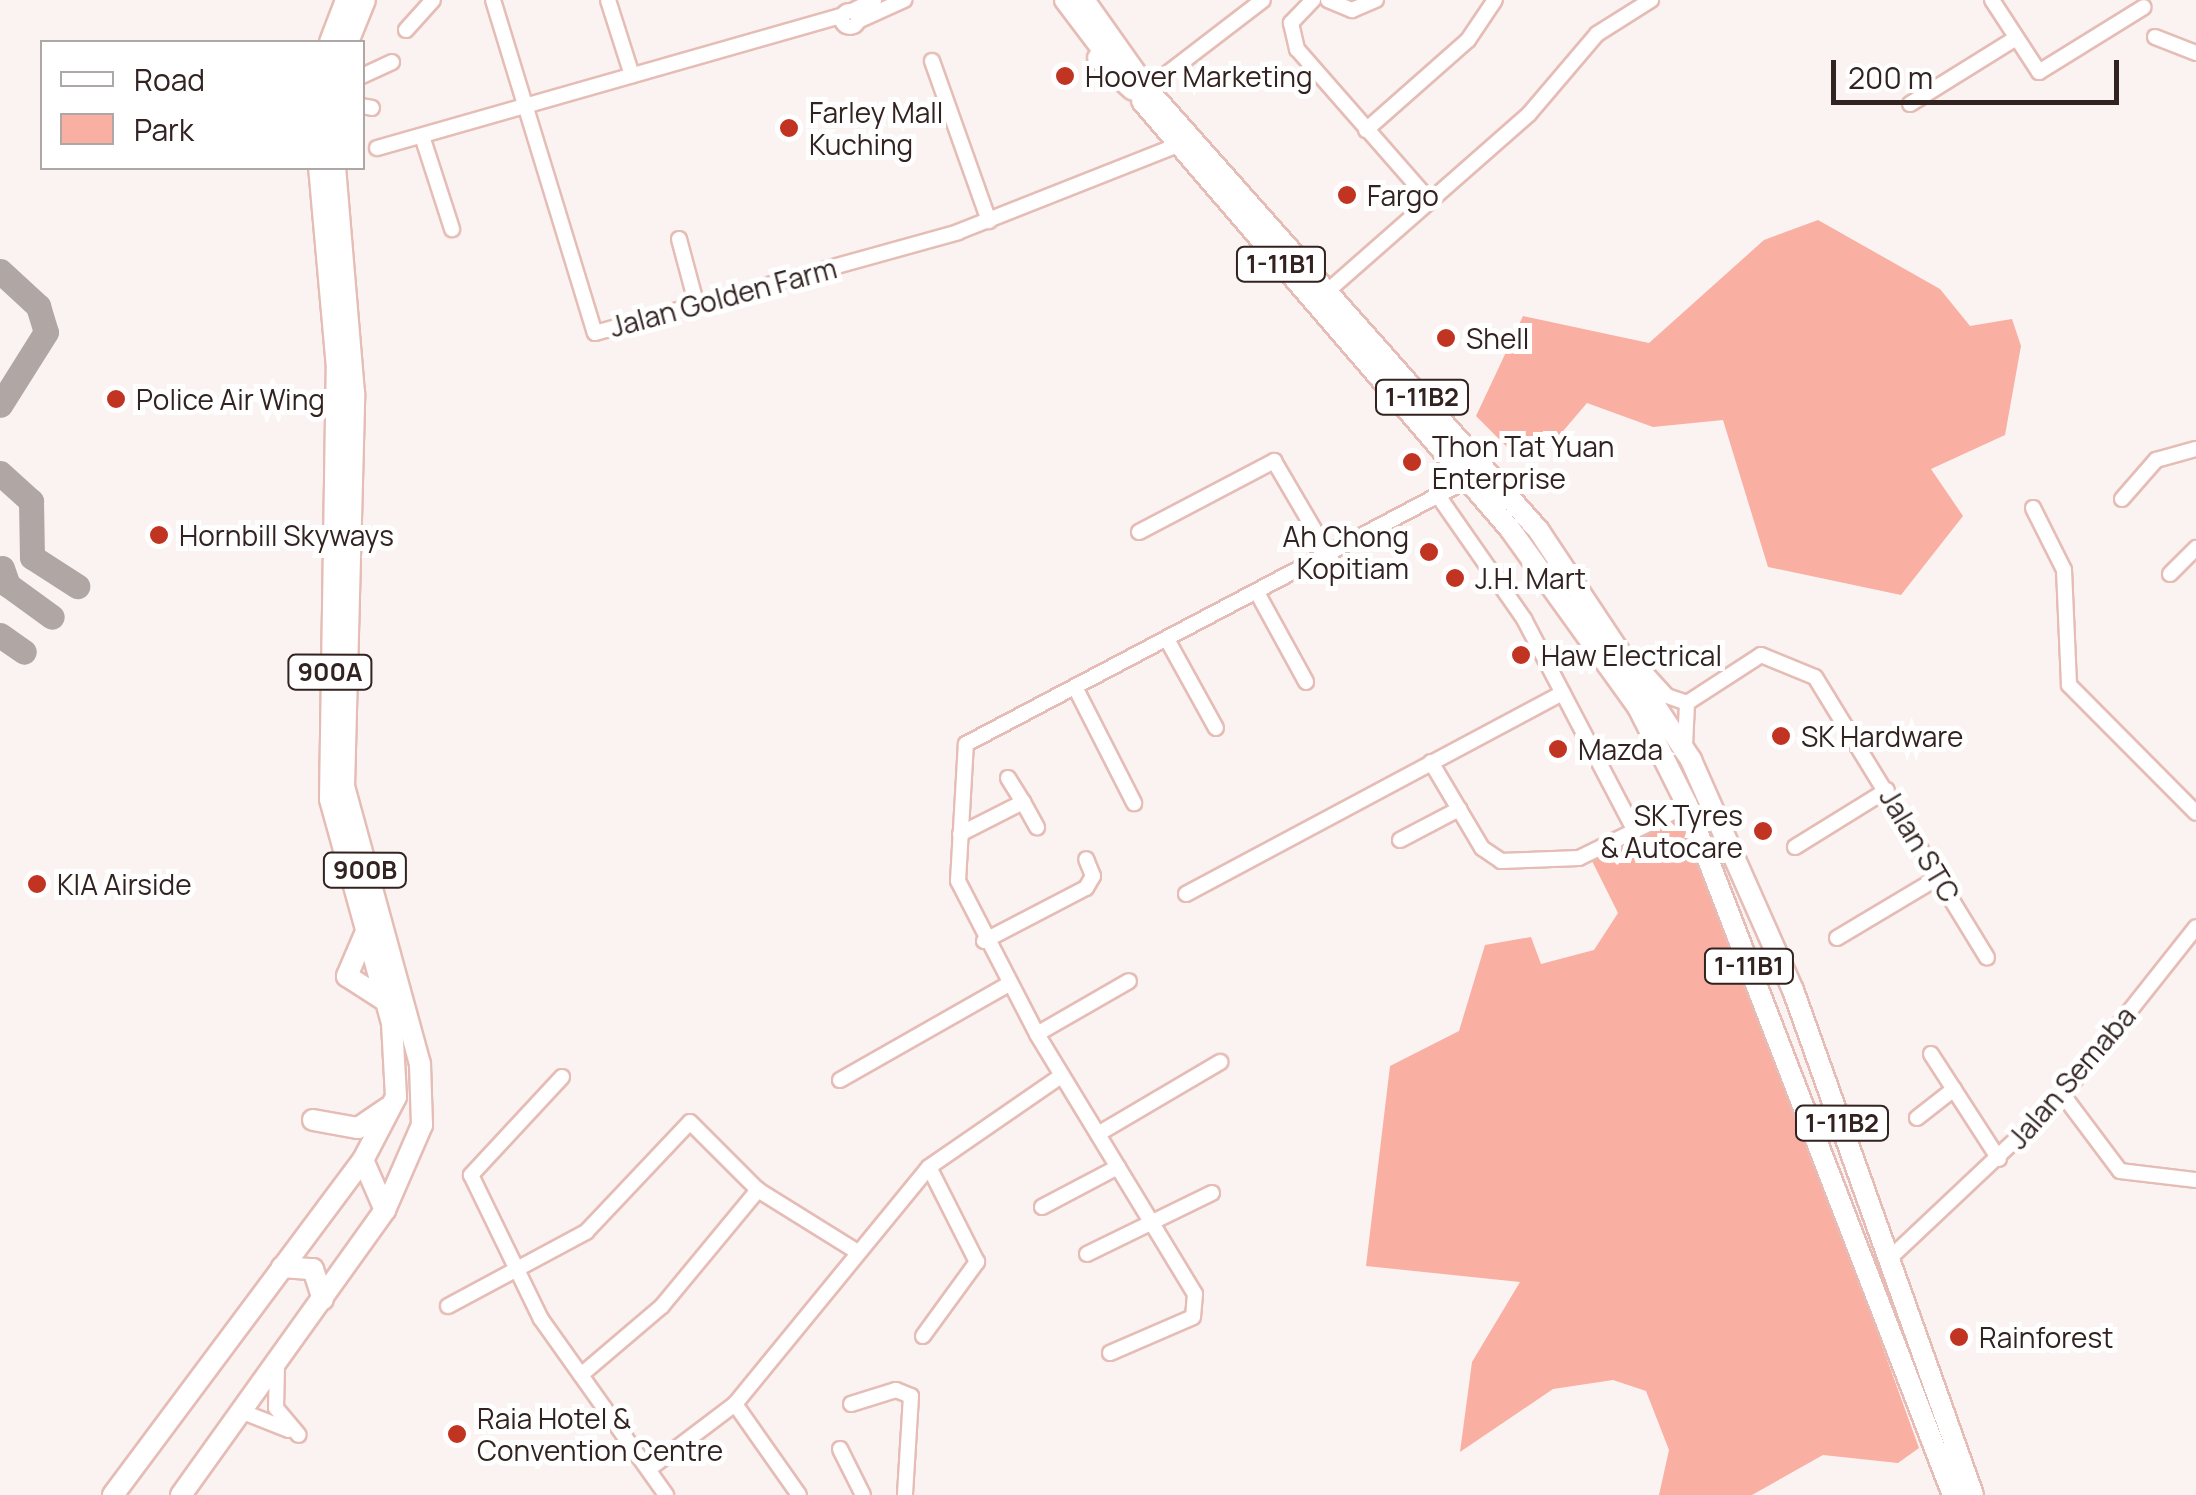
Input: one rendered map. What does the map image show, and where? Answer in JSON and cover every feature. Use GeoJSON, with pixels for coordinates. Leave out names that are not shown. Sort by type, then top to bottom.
{"type":"FeatureCollection","features":[{"type":"Feature","properties":{"kind":"highway"},"geometry":{"type":"LineString","coordinates":[[349,40],[365,0]]}},
{"type":"Feature","properties":{"kind":"highway"},"geometry":{"type":"LineString","coordinates":[[1049,0],[1140,90]]}},
{"type":"Feature","properties":{"kind":"highway"},"geometry":{"type":"LineString","coordinates":[[1065,0],[1118,60]]}},
{"type":"Feature","properties":{"kind":"highway","name":"1-11B2"},"geometry":{"type":"LineString","coordinates":[[1084,0],[1140,90],[1330,289],[1539,531],[1625,650],[1692,760],[1793,990],[1973,1495]]}},
{"type":"Feature","properties":{"kind":"highway"},"geometry":{"type":"LineString","coordinates":[[1100,0],[1140,90]]}},
{"type":"Feature","properties":{"kind":"highway"},"geometry":{"type":"LineString","coordinates":[[331,40],[343,3]]}},
{"type":"Feature","properties":{"kind":"highway","name":"1-11B1"},"geometry":{"type":"LineString","coordinates":[[1140,90],[1178,146],[1469,479],[1574,610],[1688,804],[1953,1495]]}},
{"type":"Feature","properties":{"kind":"highway","name":"900A"},"geometry":{"type":"LineString","coordinates":[[112,1495],[364,1160],[396,1096],[398,1050],[330,799],[337,368],[319,170]]}},
{"type":"Feature","properties":{"kind":"highway","name":"900B"},"geometry":{"type":"LineString","coordinates":[[181,1495],[385,1210],[416,1153],[424,1083],[344,787],[354,393],[334,170]]}},
{"type":"Feature","properties":{"kind":"highway"},"geometry":{"type":"LineString","coordinates":[[1762,1000],[1744,941],[1750,926],[1764,934],[1793,990]]}},
{"type":"Feature","properties":{"kind":"highway"},"geometry":{"type":"LineString","coordinates":[[365,933],[348,976],[386,1002]]}},
{"type":"Feature","properties":{"kind":"highway"},"geometry":{"type":"LineString","coordinates":[[312,1120],[369,1125],[396,1096]]}},
{"type":"Feature","properties":{"kind":"highway"},"geometry":{"type":"LineString","coordinates":[[364,1160],[385,1210]]}},
{"type":"Feature","properties":{"kind":"highway"},"geometry":{"type":"LineString","coordinates":[[282,1267],[313,1269],[323,1299]]}},
{"type":"Feature","properties":{"kind":"street"},"geometry":{"type":"LineString","coordinates":[[406,30],[432,0]]}},
{"type":"Feature","properties":{"kind":"street","name":"Jalan Golden Farm"},"geometry":{"type":"LineString","coordinates":[[494,0],[594,333],[989,221],[1178,146]]}},
{"type":"Feature","properties":{"kind":"street"},"geometry":{"type":"LineString","coordinates":[[608,0],[632,75]]}},
{"type":"Feature","properties":{"kind":"street"},"geometry":{"type":"LineString","coordinates":[[849,18],[874,0]]}},
{"type":"Feature","properties":{"kind":"street"},"geometry":{"type":"LineString","coordinates":[[376,148],[904,0]]}},
{"type":"Feature","properties":{"kind":"street"},"geometry":{"type":"LineString","coordinates":[[1140,90],[1264,0]]}},
{"type":"Feature","properties":{"kind":"street"},"geometry":{"type":"LineString","coordinates":[[1313,0],[1290,23],[1292,42],[1431,202]]}},
{"type":"Feature","properties":{"kind":"street"},"geometry":{"type":"LineString","coordinates":[[1328,0],[1352,10],[1376,0]]}},
{"type":"Feature","properties":{"kind":"street"},"geometry":{"type":"LineString","coordinates":[[1366,130],[1468,40],[1495,0]]}},
{"type":"Feature","properties":{"kind":"street"},"geometry":{"type":"LineString","coordinates":[[1330,289],[1529,114],[1597,34],[1651,0]]}},
{"type":"Feature","properties":{"kind":"street"},"geometry":{"type":"LineString","coordinates":[[1992,0],[2042,72],[2144,7]]}},
{"type":"Feature","properties":{"kind":"street"},"geometry":{"type":"LineString","coordinates":[[2155,37],[2196,53]]}},
{"type":"Feature","properties":{"kind":"street"},"geometry":{"type":"LineString","coordinates":[[1910,104],[2016,38]]}},
{"type":"Feature","properties":{"kind":"street"},"geometry":{"type":"LineString","coordinates":[[365,75],[392,62]]}},
{"type":"Feature","properties":{"kind":"street"},"geometry":{"type":"LineString","coordinates":[[934,67],[989,221]]}},
{"type":"Feature","properties":{"kind":"street"},"geometry":{"type":"LineString","coordinates":[[422,136],[452,228]]}},
{"type":"Feature","properties":{"kind":"street"},"geometry":{"type":"LineString","coordinates":[[679,240],[697,306]]}},
{"type":"Feature","properties":{"kind":"street"},"geometry":{"type":"LineString","coordinates":[[2122,500],[2156,460],[2196,449]]}},
{"type":"Feature","properties":{"kind":"street"},"geometry":{"type":"LineString","coordinates":[[1139,532],[1274,461],[1331,558]]}},
{"type":"Feature","properties":{"kind":"street"},"geometry":{"type":"LineString","coordinates":[[1453,462],[1444,493],[1563,693],[1635,831]]}},
{"type":"Feature","properties":{"kind":"street"},"geometry":{"type":"LineString","coordinates":[[1110,1353],[1197,1308],[1156,1228],[1036,1034],[984,941],[956,876],[966,744],[1077,692],[1331,558],[1469,479]]}},
{"type":"Feature","properties":{"kind":"street"},"geometry":{"type":"LineString","coordinates":[[2034,508],[2064,570],[2070,686],[2196,813]]}},
{"type":"Feature","properties":{"kind":"street"},"geometry":{"type":"LineString","coordinates":[[2170,574],[2196,548]]}},
{"type":"Feature","properties":{"kind":"street"},"geometry":{"type":"LineString","coordinates":[[1259,596],[1306,682]]}},
{"type":"Feature","properties":{"kind":"street"},"geometry":{"type":"LineString","coordinates":[[1169,643],[1216,728]]}},
{"type":"Feature","properties":{"kind":"street"},"geometry":{"type":"LineString","coordinates":[[1625,650],[1667,696],[1688,703],[1682,739],[1692,760]]}},
{"type":"Feature","properties":{"kind":"street","name":"Jalan STC"},"geometry":{"type":"LineString","coordinates":[[1688,703],[1742,659],[1782,657],[1823,686],[1987,958]]}},
{"type":"Feature","properties":{"kind":"street"},"geometry":{"type":"LineString","coordinates":[[1077,692],[1134,804]]}},
{"type":"Feature","properties":{"kind":"street"},"geometry":{"type":"LineString","coordinates":[[1186,894],[1563,693]]}},
{"type":"Feature","properties":{"kind":"street"},"geometry":{"type":"LineString","coordinates":[[1431,762],[1459,809],[1501,861],[1579,858],[1688,804]]}},
{"type":"Feature","properties":{"kind":"street"},"geometry":{"type":"LineString","coordinates":[[1008,778],[1037,827]]}},
{"type":"Feature","properties":{"kind":"street"},"geometry":{"type":"LineString","coordinates":[[1795,847],[1888,790]]}},
{"type":"Feature","properties":{"kind":"street"},"geometry":{"type":"LineString","coordinates":[[960,834],[1023,802]]}},
{"type":"Feature","properties":{"kind":"street"},"geometry":{"type":"LineString","coordinates":[[1400,840],[1459,809]]}},
{"type":"Feature","properties":{"kind":"street"},"geometry":{"type":"LineString","coordinates":[[984,941],[1092,883],[1086,859]]}},
{"type":"Feature","properties":{"kind":"street"},"geometry":{"type":"LineString","coordinates":[[1837,938],[1939,877]]}},
{"type":"Feature","properties":{"kind":"street","name":"Jalan Semaba"},"geometry":{"type":"LineString","coordinates":[[1890,1258],[2063,1095],[2196,927]]}},
{"type":"Feature","properties":{"kind":"street"},"geometry":{"type":"LineString","coordinates":[[1036,1034],[1129,981]]}},
{"type":"Feature","properties":{"kind":"street"},"geometry":{"type":"LineString","coordinates":[[840,1080],[1009,984]]}},
{"type":"Feature","properties":{"kind":"street"},"geometry":{"type":"LineString","coordinates":[[1932,1054],[1999,1159]]}},
{"type":"Feature","properties":{"kind":"street"},"geometry":{"type":"LineString","coordinates":[[1098,1134],[1220,1062]]}},
{"type":"Feature","properties":{"kind":"street"},"geometry":{"type":"LineString","coordinates":[[649,1469],[735,1404],[856,1251],[930,1167],[1062,1076]]}},
{"type":"Feature","properties":{"kind":"street"},"geometry":{"type":"LineString","coordinates":[[562,1077],[470,1175],[516,1273],[581,1375],[666,1495]]}},
{"type":"Feature","properties":{"kind":"street"},"geometry":{"type":"LineString","coordinates":[[1916,1118],[1954,1089]]}},
{"type":"Feature","properties":{"kind":"street"},"geometry":{"type":"LineString","coordinates":[[2063,1095],[2120,1172],[2196,1180]]}},
{"type":"Feature","properties":{"kind":"street"},"geometry":{"type":"LineString","coordinates":[[448,1306],[516,1273],[586,1232],[684,1126],[698,1124],[758,1190],[856,1251]]}},
{"type":"Feature","properties":{"kind":"street"},"geometry":{"type":"LineString","coordinates":[[922,1336],[978,1262],[930,1167]]}},
{"type":"Feature","properties":{"kind":"street"},"geometry":{"type":"LineString","coordinates":[[1042,1208],[1118,1168]]}},
{"type":"Feature","properties":{"kind":"street"},"geometry":{"type":"LineString","coordinates":[[581,1375],[662,1306],[758,1190]]}},
{"type":"Feature","properties":{"kind":"street"},"geometry":{"type":"LineString","coordinates":[[1087,1254],[1156,1228],[1212,1193]]}},
{"type":"Feature","properties":{"kind":"street"},"geometry":{"type":"LineString","coordinates":[[244,1412],[299,1435],[276,1408],[277,1364]]}},
{"type":"Feature","properties":{"kind":"street"},"geometry":{"type":"LineString","coordinates":[[851,1404],[896,1390],[913,1401],[906,1495]]}},
{"type":"Feature","properties":{"kind":"street"},"geometry":{"type":"LineString","coordinates":[[735,1404],[799,1495]]}},
{"type":"Feature","properties":{"kind":"street"},"geometry":{"type":"LineString","coordinates":[[840,1449],[863,1495]]}},
{"type":"Feature","properties":{"kind":"green space"},"geometry":{"type":"Polygon","coordinates":[[[1818,220],[1940,289],[1970,326],[2012,319],[2021,346],[2005,435],[1931,469],[1963,516],[1901,595],[1768,567],[1723,420],[1653,427],[1587,403],[1558,437],[1519,459],[1476,416],[1523,316],[1649,343],[1764,240],[1818,220]]]}},
{"type":"Feature","properties":{"kind":"green space"},"geometry":{"type":"Polygon","coordinates":[[[1678,815],[1720,897],[1919,1448],[1898,1463],[1823,1455],[1752,1495],[1659,1495],[1669,1450],[1646,1391],[1613,1380],[1553,1389],[1460,1452],[1472,1362],[1520,1282],[1366,1266],[1390,1066],[1459,1031],[1485,945],[1531,937],[1541,964],[1594,950],[1618,913],[1592,861],[1678,815]]]}},
{"type":"Feature","properties":{"kind":"taxiway"},"geometry":{"type":"LineString","coordinates":[[0,271],[38,306],[46,332],[0,405]]}},
{"type":"Feature","properties":{"kind":"taxiway"},"geometry":{"type":"LineString","coordinates":[[0,473],[31,501],[32,557],[77,586]]}},
{"type":"Feature","properties":{"kind":"taxiway"},"geometry":{"type":"LineString","coordinates":[[2,568],[8,585],[52,617]]}},
{"type":"Feature","properties":{"kind":"taxiway"},"geometry":{"type":"LineString","coordinates":[[0,635],[24,652]]}},
{"type":"Feature","properties":{"kind":"place","name":"Hoover Marketing"},"geometry":{"type":"Point","coordinates":[1065,76]}},
{"type":"Feature","properties":{"kind":"place","name":"Farley Mall Kuching"},"geometry":{"type":"Point","coordinates":[789,128]}},
{"type":"Feature","properties":{"kind":"place","name":"Fargo"},"geometry":{"type":"Point","coordinates":[1347,195]}},
{"type":"Feature","properties":{"kind":"place","name":"Shell"},"geometry":{"type":"Point","coordinates":[1446,338]}},
{"type":"Feature","properties":{"kind":"place","name":"Police Air Wing"},"geometry":{"type":"Point","coordinates":[116,399]}},
{"type":"Feature","properties":{"kind":"place","name":"Thon Tat Yuan Enterprise"},"geometry":{"type":"Point","coordinates":[1412,462]}},
{"type":"Feature","properties":{"kind":"place","name":"Hornbill Skyways"},"geometry":{"type":"Point","coordinates":[159,535]}},
{"type":"Feature","properties":{"kind":"place","name":"Ah Chong Kopitiam"},"geometry":{"type":"Point","coordinates":[1429,552]}},
{"type":"Feature","properties":{"kind":"place","name":"J.H. Mart"},"geometry":{"type":"Point","coordinates":[1455,578]}},
{"type":"Feature","properties":{"kind":"place","name":"Haw Electrical"},"geometry":{"type":"Point","coordinates":[1521,655]}},
{"type":"Feature","properties":{"kind":"place","name":"SK Hardware"},"geometry":{"type":"Point","coordinates":[1781,736]}},
{"type":"Feature","properties":{"kind":"place","name":"Mazda"},"geometry":{"type":"Point","coordinates":[1558,749]}},
{"type":"Feature","properties":{"kind":"place","name":"SK Tyres & Autocare"},"geometry":{"type":"Point","coordinates":[1763,831]}},
{"type":"Feature","properties":{"kind":"place","name":"KIA Airside"},"geometry":{"type":"Point","coordinates":[37,884]}},
{"type":"Feature","properties":{"kind":"place","name":"Rainforest"},"geometry":{"type":"Point","coordinates":[1959,1337]}},
{"type":"Feature","properties":{"kind":"place","name":"Raia Hotel & Convention Centre"},"geometry":{"type":"Point","coordinates":[457,1434]}}]}
